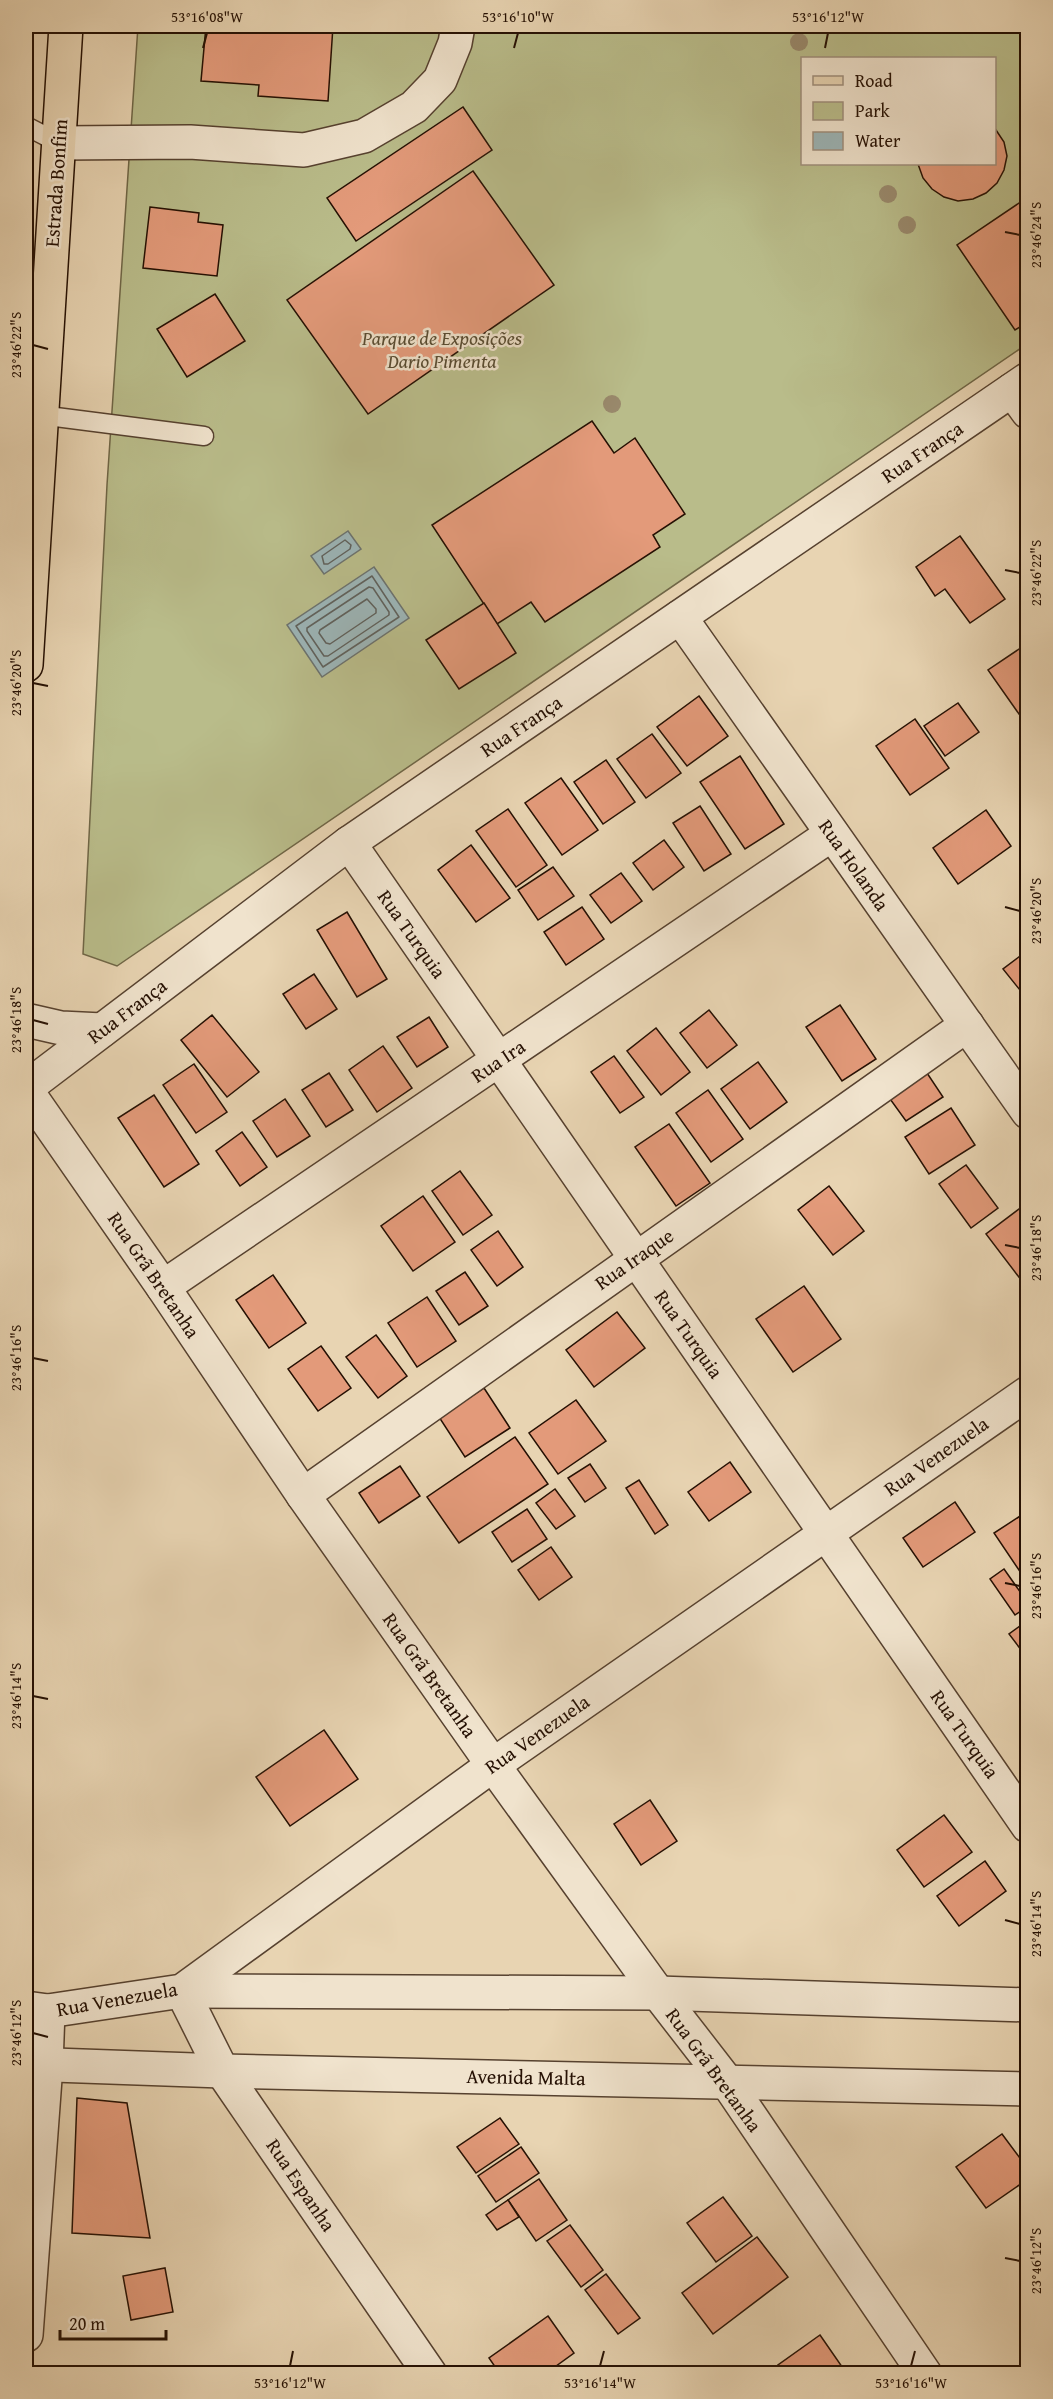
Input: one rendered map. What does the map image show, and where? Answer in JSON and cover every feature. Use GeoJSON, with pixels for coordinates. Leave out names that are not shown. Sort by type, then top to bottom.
{"type":"FeatureCollection","features":[{"type":"Feature","properties":{"kind":"main road","name":"Estrada Bonfim"},"geometry":{"type":"LineString","coordinates":[[26,665],[66,26]]}},
{"type":"Feature","properties":{"kind":"street"},"geometry":{"type":"LineString","coordinates":[[59,143],[190,142],[303,150],[364,136],[414,107],[440,80],[458,26]]}},
{"type":"Feature","properties":{"kind":"street","name":"Rua França"},"geometry":{"type":"LineString","coordinates":[[26,1089],[349,843],[680,617],[1022,394]]}},
{"type":"Feature","properties":{"kind":"street","name":"Rua Holanda"},"geometry":{"type":"LineString","coordinates":[[680,617],[1028,1112]]}},
{"type":"Feature","properties":{"kind":"street","name":"Rua Ira"},"geometry":{"type":"LineString","coordinates":[[163,1287],[832,834]]}},
{"type":"Feature","properties":{"kind":"street","name":"Rua Turquia"},"geometry":{"type":"LineString","coordinates":[[349,843],[1028,1826]]}},
{"type":"Feature","properties":{"kind":"street"},"geometry":{"type":"LineString","coordinates":[[26,1020],[61,1029],[102,1030]]}},
{"type":"Feature","properties":{"kind":"street","name":"Rua Iraque"},"geometry":{"type":"LineString","coordinates":[[303,1495],[967,1025]]}},
{"type":"Feature","properties":{"kind":"street","name":"Rua Grã Bretanha"},"geometry":{"type":"LineString","coordinates":[[26,1089],[303,1495],[658,1993],[727,2082],[925,2373]]}},
{"type":"Feature","properties":{"kind":"street","name":"Rua Venezuela"},"geometry":{"type":"LineString","coordinates":[[37,2009],[182,1991],[493,1764],[1028,1393]]}},
{"type":"Feature","properties":{"kind":"street"},"geometry":{"type":"LineString","coordinates":[[182,1991],[658,1993],[1028,2005]]}},
{"type":"Feature","properties":{"kind":"street","name":"Rua Espanha"},"geometry":{"type":"LineString","coordinates":[[182,1991],[222,2071],[430,2373]]}},
{"type":"Feature","properties":{"kind":"street"},"geometry":{"type":"LineString","coordinates":[[26,2336],[37,2009]]}},
{"type":"Feature","properties":{"kind":"street","name":"Avenida Malta"},"geometry":{"type":"LineString","coordinates":[[36,2065],[1028,2089]]}},
{"type":"Feature","properties":{"kind":"lane"},"geometry":{"type":"LineString","coordinates":[[26,126],[59,143]]}},
{"type":"Feature","properties":{"kind":"lane"},"geometry":{"type":"LineString","coordinates":[[40,415],[204,436]]}},
{"type":"Feature","properties":{"kind":"green space","name":"Parque de Exposições Dario Pimenta"},"geometry":{"type":"Polygon","coordinates":[[[138,26],[1027,26],[1027,344],[117,966],[83,954],[107,485],[138,26]]]}},
{"type":"Feature","properties":{"kind":"water"},"geometry":{"type":"Polygon","coordinates":[[[348,531],[361,549],[324,574],[311,556],[348,531]]]}},
{"type":"Feature","properties":{"kind":"water"},"geometry":{"type":"Polygon","coordinates":[[[374,567],[409,618],[322,677],[287,625],[374,567]]]}},
{"type":"Feature","properties":{"kind":"building"},"geometry":{"type":"Polygon","coordinates":[[[206,26],[333,26],[328,101],[258,96],[259,85],[201,81],[206,26]]]}},
{"type":"Feature","properties":{"kind":"building"},"geometry":{"type":"Polygon","coordinates":[[[463,107],[492,150],[356,241],[327,198],[463,107]]]}},
{"type":"Feature","properties":{"kind":"building"},"geometry":{"type":"Polygon","coordinates":[[[996,130],[1004,142],[1007,156],[1004,170],[997,183],[986,193],[973,199],[958,201],[944,197],[932,189],[923,178],[918,165],[996,165],[996,130]]]}},
{"type":"Feature","properties":{"kind":"building"},"geometry":{"type":"Polygon","coordinates":[[[473,171],[554,285],[368,414],[287,300],[473,171]]]}},
{"type":"Feature","properties":{"kind":"building"},"geometry":{"type":"Polygon","coordinates":[[[1028,197],[1028,322],[1015,330],[957,245],[1028,197]]]}},
{"type":"Feature","properties":{"kind":"building"},"geometry":{"type":"Polygon","coordinates":[[[150,207],[199,213],[198,222],[223,225],[217,276],[143,268],[150,207]]]}},
{"type":"Feature","properties":{"kind":"building"},"geometry":{"type":"Polygon","coordinates":[[[215,294],[245,341],[187,377],[157,329],[215,294]]]}},
{"type":"Feature","properties":{"kind":"building"},"geometry":{"type":"Polygon","coordinates":[[[592,421],[614,453],[635,438],[685,514],[653,535],[660,547],[545,622],[531,602],[497,624],[432,525],[592,421]]]}},
{"type":"Feature","properties":{"kind":"building"},"geometry":{"type":"Polygon","coordinates":[[[960,536],[1005,599],[970,623],[945,589],[935,596],[916,567],[960,536]]]}},
{"type":"Feature","properties":{"kind":"building"},"geometry":{"type":"Polygon","coordinates":[[[484,603],[516,653],[459,689],[426,640],[484,603]]]}},
{"type":"Feature","properties":{"kind":"building"},"geometry":{"type":"Polygon","coordinates":[[[1028,643],[1028,709],[1019,714],[988,670],[1028,643]]]}},
{"type":"Feature","properties":{"kind":"building"},"geometry":{"type":"Polygon","coordinates":[[[699,696],[728,736],[687,766],[657,727],[699,696]]]}},
{"type":"Feature","properties":{"kind":"building"},"geometry":{"type":"Polygon","coordinates":[[[958,703],[979,732],[945,756],[924,726],[958,703]]]}},
{"type":"Feature","properties":{"kind":"building"},"geometry":{"type":"Polygon","coordinates":[[[915,719],[949,768],[910,795],[876,746],[915,719]]]}},
{"type":"Feature","properties":{"kind":"building"},"geometry":{"type":"Polygon","coordinates":[[[652,734],[681,773],[646,798],[617,759],[652,734]]]}},
{"type":"Feature","properties":{"kind":"building"},"geometry":{"type":"Polygon","coordinates":[[[740,756],[784,824],[745,849],[700,782],[740,756]]]}},
{"type":"Feature","properties":{"kind":"building"},"geometry":{"type":"Polygon","coordinates":[[[606,760],[635,802],[603,824],[574,782],[606,760]]]}},
{"type":"Feature","properties":{"kind":"building"},"geometry":{"type":"Polygon","coordinates":[[[561,778],[598,830],[562,855],[525,803],[561,778]]]}},
{"type":"Feature","properties":{"kind":"building"},"geometry":{"type":"Polygon","coordinates":[[[700,806],[731,854],[704,871],[673,823],[700,806]]]}},
{"type":"Feature","properties":{"kind":"building"},"geometry":{"type":"Polygon","coordinates":[[[508,809],[547,865],[516,887],[476,831],[508,809]]]}},
{"type":"Feature","properties":{"kind":"building"},"geometry":{"type":"Polygon","coordinates":[[[986,810],[1011,846],[958,884],[933,848],[986,810]]]}},
{"type":"Feature","properties":{"kind":"building"},"geometry":{"type":"Polygon","coordinates":[[[664,840],[684,867],[653,890],[633,863],[664,840]]]}},
{"type":"Feature","properties":{"kind":"building"},"geometry":{"type":"Polygon","coordinates":[[[471,845],[510,898],[476,922],[438,870],[471,845]]]}},
{"type":"Feature","properties":{"kind":"building"},"geometry":{"type":"Polygon","coordinates":[[[553,867],[574,896],[538,920],[518,890],[553,867]]]}},
{"type":"Feature","properties":{"kind":"building"},"geometry":{"type":"Polygon","coordinates":[[[621,873],[642,901],[611,923],[590,895],[621,873]]]}},
{"type":"Feature","properties":{"kind":"building"},"geometry":{"type":"Polygon","coordinates":[[[582,907],[604,939],[566,965],[544,932],[582,907]]]}},
{"type":"Feature","properties":{"kind":"building"},"geometry":{"type":"Polygon","coordinates":[[[347,912],[387,979],[357,997],[317,930],[347,912]]]}},
{"type":"Feature","properties":{"kind":"building"},"geometry":{"type":"Polygon","coordinates":[[[1028,950],[1028,1000],[1003,969],[1028,950]]]}},
{"type":"Feature","properties":{"kind":"building"},"geometry":{"type":"Polygon","coordinates":[[[314,974],[337,1009],[306,1029],[283,994],[314,974]]]}},
{"type":"Feature","properties":{"kind":"building"},"geometry":{"type":"Polygon","coordinates":[[[840,1005],[876,1059],[842,1081],[806,1027],[840,1005]]]}},
{"type":"Feature","properties":{"kind":"building"},"geometry":{"type":"Polygon","coordinates":[[[709,1010],[737,1045],[707,1068],[680,1033],[709,1010]]]}},
{"type":"Feature","properties":{"kind":"building"},"geometry":{"type":"Polygon","coordinates":[[[212,1015],[259,1072],[227,1097],[181,1040],[212,1015]]]}},
{"type":"Feature","properties":{"kind":"building"},"geometry":{"type":"Polygon","coordinates":[[[429,1017],[448,1047],[417,1067],[397,1037],[429,1017]]]}},
{"type":"Feature","properties":{"kind":"building"},"geometry":{"type":"Polygon","coordinates":[[[656,1028],[690,1072],[661,1095],[627,1051],[656,1028]]]}},
{"type":"Feature","properties":{"kind":"building"},"geometry":{"type":"Polygon","coordinates":[[[383,1046],[412,1088],[377,1112],[349,1070],[383,1046]]]}},
{"type":"Feature","properties":{"kind":"building"},"geometry":{"type":"Polygon","coordinates":[[[614,1056],[644,1097],[620,1113],[591,1072],[614,1056]]]}},
{"type":"Feature","properties":{"kind":"building"},"geometry":{"type":"Polygon","coordinates":[[[758,1062],[787,1102],[750,1129],[721,1089],[758,1062]]]}},
{"type":"Feature","properties":{"kind":"building"},"geometry":{"type":"Polygon","coordinates":[[[194,1064],[227,1112],[196,1133],[163,1085],[194,1064]]]}},
{"type":"Feature","properties":{"kind":"building"},"geometry":{"type":"Polygon","coordinates":[[[923,1067],[943,1097],[906,1121],[885,1092],[923,1067]]]}},
{"type":"Feature","properties":{"kind":"building"},"geometry":{"type":"Polygon","coordinates":[[[329,1073],[353,1110],[326,1127],[302,1090],[329,1073]]]}},
{"type":"Feature","properties":{"kind":"building"},"geometry":{"type":"Polygon","coordinates":[[[708,1090],[743,1139],[711,1162],[676,1113],[708,1090]]]}},
{"type":"Feature","properties":{"kind":"building"},"geometry":{"type":"Polygon","coordinates":[[[154,1095],[199,1164],[164,1187],[118,1118],[154,1095]]]}},
{"type":"Feature","properties":{"kind":"building"},"geometry":{"type":"Polygon","coordinates":[[[285,1099],[310,1136],[277,1157],[253,1121],[285,1099]]]}},
{"type":"Feature","properties":{"kind":"building"},"geometry":{"type":"Polygon","coordinates":[[[951,1108],[975,1145],[929,1174],[905,1137],[951,1108]]]}},
{"type":"Feature","properties":{"kind":"building"},"geometry":{"type":"Polygon","coordinates":[[[669,1124],[710,1183],[676,1206],[635,1147],[669,1124]]]}},
{"type":"Feature","properties":{"kind":"building"},"geometry":{"type":"Polygon","coordinates":[[[242,1132],[267,1167],[240,1186],[216,1151],[242,1132]]]}},
{"type":"Feature","properties":{"kind":"building"},"geometry":{"type":"Polygon","coordinates":[[[966,1165],[998,1208],[971,1228],[939,1184],[966,1165]]]}},
{"type":"Feature","properties":{"kind":"building"},"geometry":{"type":"Polygon","coordinates":[[[460,1171],[492,1215],[463,1235],[432,1191],[460,1171]]]}},
{"type":"Feature","properties":{"kind":"building"},"geometry":{"type":"Polygon","coordinates":[[[829,1186],[864,1231],[833,1255],[798,1210],[829,1186]]]}},
{"type":"Feature","properties":{"kind":"building"},"geometry":{"type":"Polygon","coordinates":[[[423,1196],[455,1242],[413,1271],[381,1226],[423,1196]]]}},
{"type":"Feature","properties":{"kind":"building"},"geometry":{"type":"Polygon","coordinates":[[[1023,1206],[1028,1212],[1028,1289],[986,1234],[1023,1206]]]}},
{"type":"Feature","properties":{"kind":"building"},"geometry":{"type":"Polygon","coordinates":[[[498,1231],[523,1267],[497,1286],[471,1250],[498,1231]]]}},
{"type":"Feature","properties":{"kind":"building"},"geometry":{"type":"Polygon","coordinates":[[[465,1272],[488,1306],[459,1325],[436,1291],[465,1272]]]}},
{"type":"Feature","properties":{"kind":"building"},"geometry":{"type":"Polygon","coordinates":[[[273,1275],[306,1323],[269,1348],[236,1300],[273,1275]]]}},
{"type":"Feature","properties":{"kind":"building"},"geometry":{"type":"Polygon","coordinates":[[[804,1286],[841,1339],[793,1372],[756,1319],[804,1286]]]}},
{"type":"Feature","properties":{"kind":"building"},"geometry":{"type":"Polygon","coordinates":[[[427,1297],[456,1341],[417,1367],[388,1323],[427,1297]]]}},
{"type":"Feature","properties":{"kind":"building"},"geometry":{"type":"Polygon","coordinates":[[[617,1312],[645,1348],[594,1387],[566,1350],[617,1312]]]}},
{"type":"Feature","properties":{"kind":"building"},"geometry":{"type":"Polygon","coordinates":[[[376,1335],[407,1376],[378,1398],[346,1357],[376,1335]]]}},
{"type":"Feature","properties":{"kind":"building"},"geometry":{"type":"Polygon","coordinates":[[[321,1346],[351,1388],[318,1411],[288,1369],[321,1346]]]}},
{"type":"Feature","properties":{"kind":"building"},"geometry":{"type":"Polygon","coordinates":[[[484,1388],[510,1428],[465,1457],[439,1417],[484,1388]]]}},
{"type":"Feature","properties":{"kind":"building"},"geometry":{"type":"Polygon","coordinates":[[[576,1400],[606,1441],[558,1474],[529,1433],[576,1400]]]}},
{"type":"Feature","properties":{"kind":"building"},"geometry":{"type":"Polygon","coordinates":[[[515,1437],[548,1484],[459,1543],[427,1497],[515,1437]]]}},
{"type":"Feature","properties":{"kind":"building"},"geometry":{"type":"Polygon","coordinates":[[[730,1462],[751,1492],[709,1521],[688,1492],[730,1462]]]}},
{"type":"Feature","properties":{"kind":"building"},"geometry":{"type":"Polygon","coordinates":[[[590,1464],[606,1488],[585,1502],[568,1478],[590,1464]]]}},
{"type":"Feature","properties":{"kind":"building"},"geometry":{"type":"Polygon","coordinates":[[[400,1466],[420,1496],[379,1523],[359,1493],[400,1466]]]}},
{"type":"Feature","properties":{"kind":"building"},"geometry":{"type":"Polygon","coordinates":[[[639,1480],[668,1525],[655,1534],[626,1488],[639,1480]]]}},
{"type":"Feature","properties":{"kind":"building"},"geometry":{"type":"Polygon","coordinates":[[[555,1489],[575,1516],[556,1529],[536,1503],[555,1489]]]}},
{"type":"Feature","properties":{"kind":"building"},"geometry":{"type":"Polygon","coordinates":[[[955,1502],[975,1532],[923,1567],[903,1538],[955,1502]]]}},
{"type":"Feature","properties":{"kind":"building"},"geometry":{"type":"Polygon","coordinates":[[[527,1509],[547,1539],[512,1562],[492,1532],[527,1509]]]}},
{"type":"Feature","properties":{"kind":"building"},"geometry":{"type":"Polygon","coordinates":[[[1028,1511],[1028,1573],[1023,1576],[994,1533],[1028,1511]]]}},
{"type":"Feature","properties":{"kind":"building"},"geometry":{"type":"Polygon","coordinates":[[[551,1547],[572,1577],[539,1600],[518,1570],[551,1547]]]}},
{"type":"Feature","properties":{"kind":"building"},"geometry":{"type":"Polygon","coordinates":[[[1004,1569],[1028,1603],[1028,1606],[1015,1615],[990,1579],[1004,1569]]]}},
{"type":"Feature","properties":{"kind":"building"},"geometry":{"type":"Polygon","coordinates":[[[1028,1620],[1028,1659],[1009,1634],[1028,1620]]]}},
{"type":"Feature","properties":{"kind":"building"},"geometry":{"type":"Polygon","coordinates":[[[1028,1696],[1028,1713],[1020,1701],[1028,1696]]]}},
{"type":"Feature","properties":{"kind":"building"},"geometry":{"type":"Polygon","coordinates":[[[324,1730],[358,1779],[290,1826],[256,1777],[324,1730]]]}},
{"type":"Feature","properties":{"kind":"building"},"geometry":{"type":"Polygon","coordinates":[[[650,1800],[677,1841],[641,1865],[614,1824],[650,1800]]]}},
{"type":"Feature","properties":{"kind":"building"},"geometry":{"type":"Polygon","coordinates":[[[944,1815],[972,1852],[924,1887],[897,1850],[944,1815]]]}},
{"type":"Feature","properties":{"kind":"building"},"geometry":{"type":"Polygon","coordinates":[[[985,1861],[1006,1891],[959,1926],[937,1896],[985,1861]]]}},
{"type":"Feature","properties":{"kind":"building"},"geometry":{"type":"Polygon","coordinates":[[[77,2098],[127,2103],[150,2238],[72,2233],[77,2098]]]}},
{"type":"Feature","properties":{"kind":"building"},"geometry":{"type":"Polygon","coordinates":[[[500,2118],[519,2144],[476,2173],[457,2147],[500,2118]]]}},
{"type":"Feature","properties":{"kind":"building"},"geometry":{"type":"Polygon","coordinates":[[[1002,2134],[1028,2169],[1028,2179],[986,2208],[956,2167],[1002,2134]]]}},
{"type":"Feature","properties":{"kind":"building"},"geometry":{"type":"Polygon","coordinates":[[[521,2147],[539,2173],[496,2202],[478,2176],[521,2147]]]}},
{"type":"Feature","properties":{"kind":"building"},"geometry":{"type":"Polygon","coordinates":[[[539,2179],[567,2220],[536,2241],[508,2200],[539,2179]]]}},
{"type":"Feature","properties":{"kind":"building"},"geometry":{"type":"Polygon","coordinates":[[[723,2197],[752,2236],[716,2262],[687,2223],[723,2197]]]}},
{"type":"Feature","properties":{"kind":"building"},"geometry":{"type":"Polygon","coordinates":[[[508,2200],[519,2217],[497,2230],[486,2215],[508,2200]]]}},
{"type":"Feature","properties":{"kind":"building"},"geometry":{"type":"Polygon","coordinates":[[[570,2225],[603,2270],[581,2287],[547,2241],[570,2225]]]}},
{"type":"Feature","properties":{"kind":"building"},"geometry":{"type":"Polygon","coordinates":[[[757,2237],[788,2277],[713,2334],[682,2293],[757,2237]]]}},
{"type":"Feature","properties":{"kind":"building"},"geometry":{"type":"Polygon","coordinates":[[[165,2268],[173,2312],[131,2320],[123,2276],[165,2268]]]}},
{"type":"Feature","properties":{"kind":"building"},"geometry":{"type":"Polygon","coordinates":[[[606,2274],[640,2318],[618,2334],[585,2290],[606,2274]]]}},
{"type":"Feature","properties":{"kind":"building"},"geometry":{"type":"Polygon","coordinates":[[[548,2316],[574,2353],[545,2374],[500,2374],[489,2358],[548,2316]]]}},
{"type":"Feature","properties":{"kind":"building"},"geometry":{"type":"Polygon","coordinates":[[[820,2335],[847,2374],[785,2374],[778,2365],[820,2335]]]}}]}
